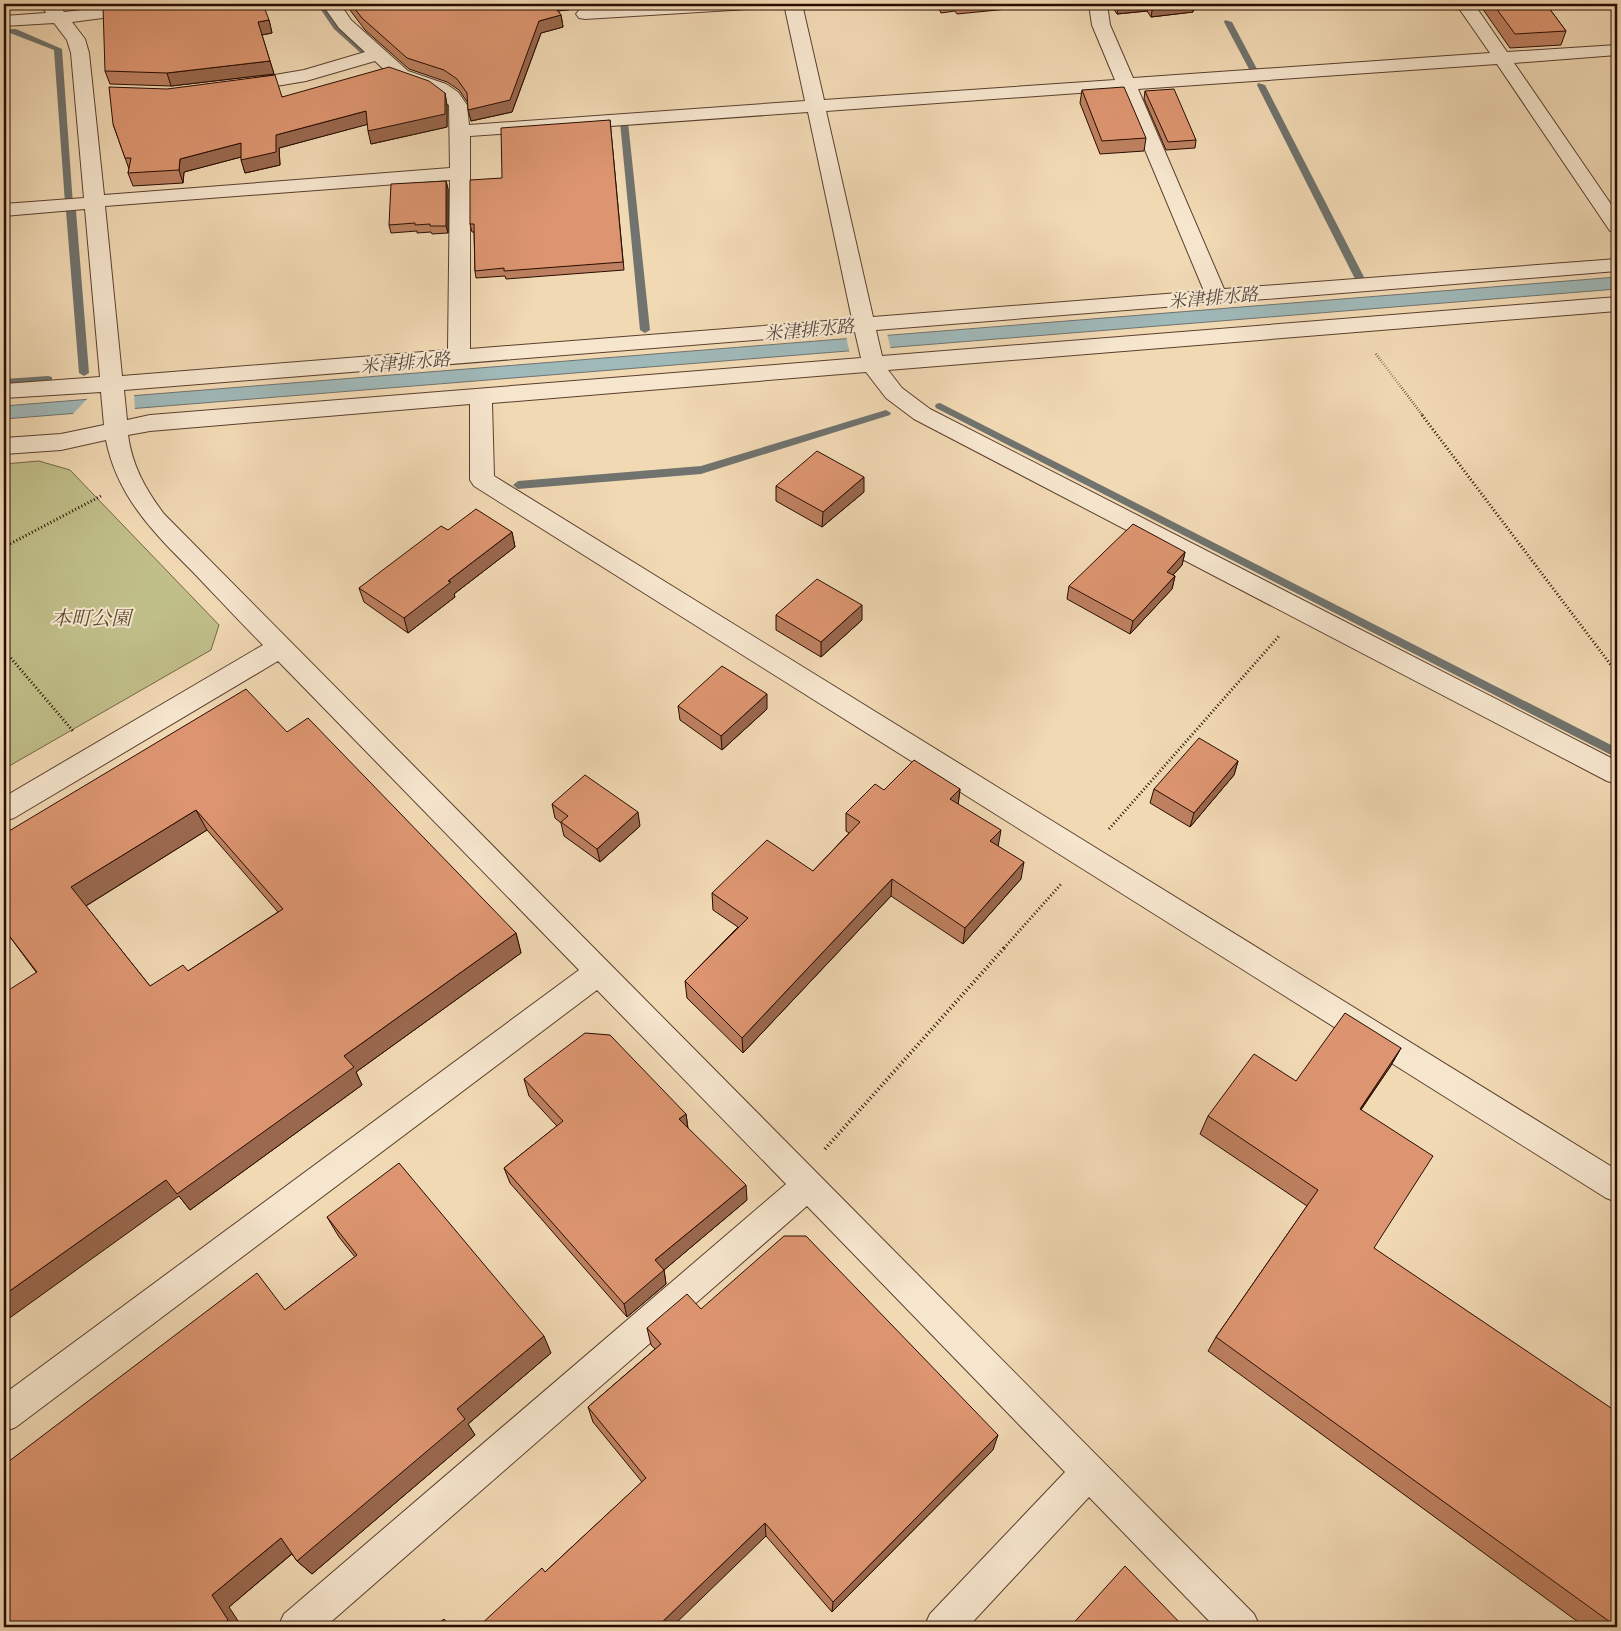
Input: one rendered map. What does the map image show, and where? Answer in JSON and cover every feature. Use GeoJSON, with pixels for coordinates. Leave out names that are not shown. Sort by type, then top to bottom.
{"type":"FeatureCollection","features":[{"type":"Feature","properties":{"kind":"street"},"geometry":{"type":"LineString","coordinates":[[4,21],[26,12],[172,4]]}},
{"type":"Feature","properties":{"kind":"street"},"geometry":{"type":"LineString","coordinates":[[331,4],[345,24],[401,74],[439,88],[451,96],[458,106],[460,131],[459,356]]}},
{"type":"Feature","properties":{"kind":"street"},"geometry":{"type":"LineString","coordinates":[[585,14],[748,4]]}},
{"type":"Feature","properties":{"kind":"street"},"geometry":{"type":"LineString","coordinates":[[793,4],[872,360],[880,378],[891,392],[922,414],[1617,773]]}},
{"type":"Feature","properties":{"kind":"street"},"geometry":{"type":"LineString","coordinates":[[1098,4],[1101,25],[1217,297]]}},
{"type":"Feature","properties":{"kind":"street"},"geometry":{"type":"LineString","coordinates":[[1466,4],[1617,227]]}},
{"type":"Feature","properties":{"kind":"street"},"geometry":{"type":"LineString","coordinates":[[55,11],[72,33],[79,46],[92,94],[94,202],[116,427],[121,460],[128,481],[140,501],[156,520],[1241,1627]]}},
{"type":"Feature","properties":{"kind":"street"},"geometry":{"type":"LineString","coordinates":[[460,131],[1617,50]]}},
{"type":"Feature","properties":{"kind":"street"},"geometry":{"type":"LineString","coordinates":[[227,88],[286,80],[378,54]]}},
{"type":"Feature","properties":{"kind":"street"},"geometry":{"type":"LineString","coordinates":[[4,210],[68,206],[121,198],[460,174]]}},
{"type":"Feature","properties":{"kind":"street"},"geometry":{"type":"LineString","coordinates":[[4,391],[865,327],[1617,266]]}},
{"type":"Feature","properties":{"kind":"street"},"geometry":{"type":"LineString","coordinates":[[4,446],[61,442],[116,427],[150,423],[481,396],[872,360],[1617,304]]}},
{"type":"Feature","properties":{"kind":"street"},"geometry":{"type":"LineString","coordinates":[[481,396],[482,480],[1617,1187]]}},
{"type":"Feature","properties":{"kind":"street"},"geometry":{"type":"LineString","coordinates":[[4,810],[281,647]]}},
{"type":"Feature","properties":{"kind":"street"},"geometry":{"type":"LineString","coordinates":[[4,1414],[599,972]]}},
{"type":"Feature","properties":{"kind":"street"},"geometry":{"type":"LineString","coordinates":[[297,1627],[802,1180]]}},
{"type":"Feature","properties":{"kind":"street"},"geometry":{"type":"LineString","coordinates":[[944,1627],[1089,1472]]}},
{"type":"Feature","properties":{"kind":"path"},"geometry":{"type":"LineString","coordinates":[[1356,325],[1360,334],[1617,672]]}},
{"type":"Feature","properties":{"kind":"path"},"geometry":{"type":"LineString","coordinates":[[4,547],[102,496]]}},
{"type":"Feature","properties":{"kind":"path"},"geometry":{"type":"LineString","coordinates":[[802,1180],[835,1140],[1302,610]]}},
{"type":"Feature","properties":{"kind":"path"},"geometry":{"type":"LineString","coordinates":[[4,650],[75,734]]}},
{"type":"Feature","properties":{"kind":"green space","name":"本町公園"},"geometry":{"type":"Polygon","coordinates":[[[39,461],[70,470],[219,625],[211,650],[4,769],[4,464],[39,461]]]}},
{"type":"Feature","properties":{"kind":"water"},"geometry":{"type":"Polygon","coordinates":[[[1617,277],[1617,289],[4,419],[4,406],[1617,277]]]}},
{"type":"Feature","properties":{"kind":"pier"},"geometry":{"type":"Polygon","coordinates":[[[887,333],[891,350],[850,354],[846,336],[887,333]]]}},
{"type":"Feature","properties":{"kind":"pier"},"geometry":{"type":"Polygon","coordinates":[[[134,393],[135,411],[71,416],[89,397],[134,393]]]}},
{"type":"Feature","properties":{"kind":"building"},"geometry":{"type":"Polygon","coordinates":[[[124,4],[263,4],[269,20],[258,22],[270,61],[167,73],[105,71],[103,6],[124,4]]]}},
{"type":"Feature","properties":{"kind":"building"},"geometry":{"type":"Polygon","coordinates":[[[351,4],[438,4],[445,8],[453,7],[456,4],[552,4],[561,15],[539,21],[510,100],[468,110],[467,93],[457,79],[444,70],[407,58],[362,18],[351,4]]]}},
{"type":"Feature","properties":{"kind":"building"},"geometry":{"type":"Polygon","coordinates":[[[1493,4],[1546,4],[1566,31],[1515,34],[1493,4]]]}},
{"type":"Feature","properties":{"kind":"building"},"geometry":{"type":"Polygon","coordinates":[[[389,67],[429,81],[445,93],[445,114],[368,131],[366,111],[276,135],[276,152],[241,160],[241,143],[180,159],[179,170],[128,173],[131,158],[125,158],[113,124],[109,87],[167,89],[275,75],[282,97],[389,67]]]}},
{"type":"Feature","properties":{"kind":"building"},"geometry":{"type":"Polygon","coordinates":[[[1124,87],[1146,138],[1102,141],[1082,90],[1124,87]]]}},
{"type":"Feature","properties":{"kind":"building"},"geometry":{"type":"Polygon","coordinates":[[[1174,89],[1196,140],[1168,142],[1145,91],[1174,89]]]}},
{"type":"Feature","properties":{"kind":"building"},"geometry":{"type":"Polygon","coordinates":[[[610,120],[623,262],[504,271],[504,268],[475,271],[474,224],[470,224],[470,180],[502,178],[501,128],[610,120]]]}},
{"type":"Feature","properties":{"kind":"building"},"geometry":{"type":"Polygon","coordinates":[[[446,181],[446,226],[415,225],[415,223],[389,225],[391,184],[446,181]]]}},
{"type":"Feature","properties":{"kind":"building"},"geometry":{"type":"Polygon","coordinates":[[[817,451],[864,477],[823,512],[776,486],[817,451]]]}},
{"type":"Feature","properties":{"kind":"building"},"geometry":{"type":"Polygon","coordinates":[[[476,509],[512,532],[448,581],[451,582],[404,618],[359,588],[441,526],[448,530],[476,509]]]}},
{"type":"Feature","properties":{"kind":"building"},"geometry":{"type":"Polygon","coordinates":[[[1133,524],[1185,552],[1167,572],[1175,576],[1133,621],[1069,586],[1133,524]]]}},
{"type":"Feature","properties":{"kind":"building"},"geometry":{"type":"Polygon","coordinates":[[[817,579],[862,605],[821,642],[776,615],[817,579]]]}},
{"type":"Feature","properties":{"kind":"building"},"geometry":{"type":"Polygon","coordinates":[[[722,666],[767,694],[721,736],[678,706],[722,666]]]}},
{"type":"Feature","properties":{"kind":"building"},"geometry":{"type":"Polygon","coordinates":[[[246,689],[287,732],[308,718],[516,933],[344,1056],[354,1067],[177,1194],[166,1180],[4,1295],[4,993],[37,972],[4,929],[4,834],[246,689]],[[196,810],[71,887],[150,986],[183,965],[188,971],[283,909],[196,810]]]}},
{"type":"Feature","properties":{"kind":"building"},"geometry":{"type":"Polygon","coordinates":[[[1199,738],[1238,761],[1194,813],[1154,789],[1199,738]]]}},
{"type":"Feature","properties":{"kind":"building"},"geometry":{"type":"Polygon","coordinates":[[[914,760],[960,789],[950,799],[1001,830],[990,841],[1024,862],[965,928],[892,879],[742,1038],[685,981],[748,918],[712,893],[767,840],[813,871],[860,822],[846,813],[875,784],[884,790],[914,760]]]}},
{"type":"Feature","properties":{"kind":"building"},"geometry":{"type":"Polygon","coordinates":[[[585,775],[638,812],[597,849],[561,822],[568,816],[552,804],[585,775]]]}},
{"type":"Feature","properties":{"kind":"building"},"geometry":{"type":"Polygon","coordinates":[[[1345,1013],[1401,1048],[1360,1109],[1433,1156],[1374,1248],[1617,1412],[1617,1627],[1216,1337],[1318,1190],[1208,1116],[1254,1054],[1296,1081],[1345,1013]]]}},
{"type":"Feature","properties":{"kind":"building"},"geometry":{"type":"Polygon","coordinates":[[[585,1033],[610,1035],[686,1114],[679,1119],[746,1185],[655,1260],[664,1270],[624,1304],[504,1168],[563,1121],[524,1079],[585,1033]]]}},
{"type":"Feature","properties":{"kind":"building"},"geometry":{"type":"Polygon","coordinates":[[[399,1163],[544,1336],[457,1409],[465,1419],[297,1561],[281,1538],[212,1595],[228,1620],[220,1627],[4,1627],[4,1465],[257,1273],[285,1310],[357,1255],[327,1217],[399,1163]]]}},
{"type":"Feature","properties":{"kind":"building"},"geometry":{"type":"Polygon","coordinates":[[[784,1236],[806,1236],[998,1435],[833,1602],[765,1523],[657,1627],[478,1627],[542,1568],[545,1572],[646,1478],[588,1407],[661,1344],[647,1328],[687,1294],[701,1309],[784,1236]]]}},
{"type":"Feature","properties":{"kind":"building"},"geometry":{"type":"Polygon","coordinates":[[[1125,1566],[1184,1627],[1070,1627],[1125,1566]]]}},
{"type":"Feature","properties":{"kind":"building"},"geometry":{"type":"Polygon","coordinates":[[[444,1619],[450,1627],[434,1627],[444,1619]]]}},
{"type":"Feature","properties":{"kind":"waterway"},"geometry":{"type":"LineString","coordinates":[[321,4],[337,27],[366,53]]}},
{"type":"Feature","properties":{"kind":"waterway"},"geometry":{"type":"LineString","coordinates":[[1228,22],[1253,69]]}},
{"type":"Feature","properties":{"kind":"waterway"},"geometry":{"type":"LineString","coordinates":[[13,31],[58,49],[70,203]]}},
{"type":"Feature","properties":{"kind":"waterway"},"geometry":{"type":"LineString","coordinates":[[1261,85],[1359,277]]}},
{"type":"Feature","properties":{"kind":"waterway"},"geometry":{"type":"LineString","coordinates":[[624,122],[645,330]]}},
{"type":"Feature","properties":{"kind":"waterway"},"geometry":{"type":"LineString","coordinates":[[71,211],[84,373]]}},
{"type":"Feature","properties":{"kind":"waterway"},"geometry":{"type":"LineString","coordinates":[[4,382],[48,379]]}},
{"type":"Feature","properties":{"kind":"waterway"},"geometry":{"type":"LineString","coordinates":[[940,406],[1617,753]]}},
{"type":"Feature","properties":{"kind":"waterway"},"geometry":{"type":"LineString","coordinates":[[518,485],[701,470],[886,413]]}},
{"type":"Feature","properties":{"kind":"water label","name":"米津排水路"},"geometry":{"type":"Point","coordinates":[1213,298]}},
{"type":"Feature","properties":{"kind":"water label","name":"米津排水路"},"geometry":{"type":"Point","coordinates":[809,330]}},
{"type":"Feature","properties":{"kind":"water label","name":"米津排水路"},"geometry":{"type":"Point","coordinates":[405,363]}}]}
